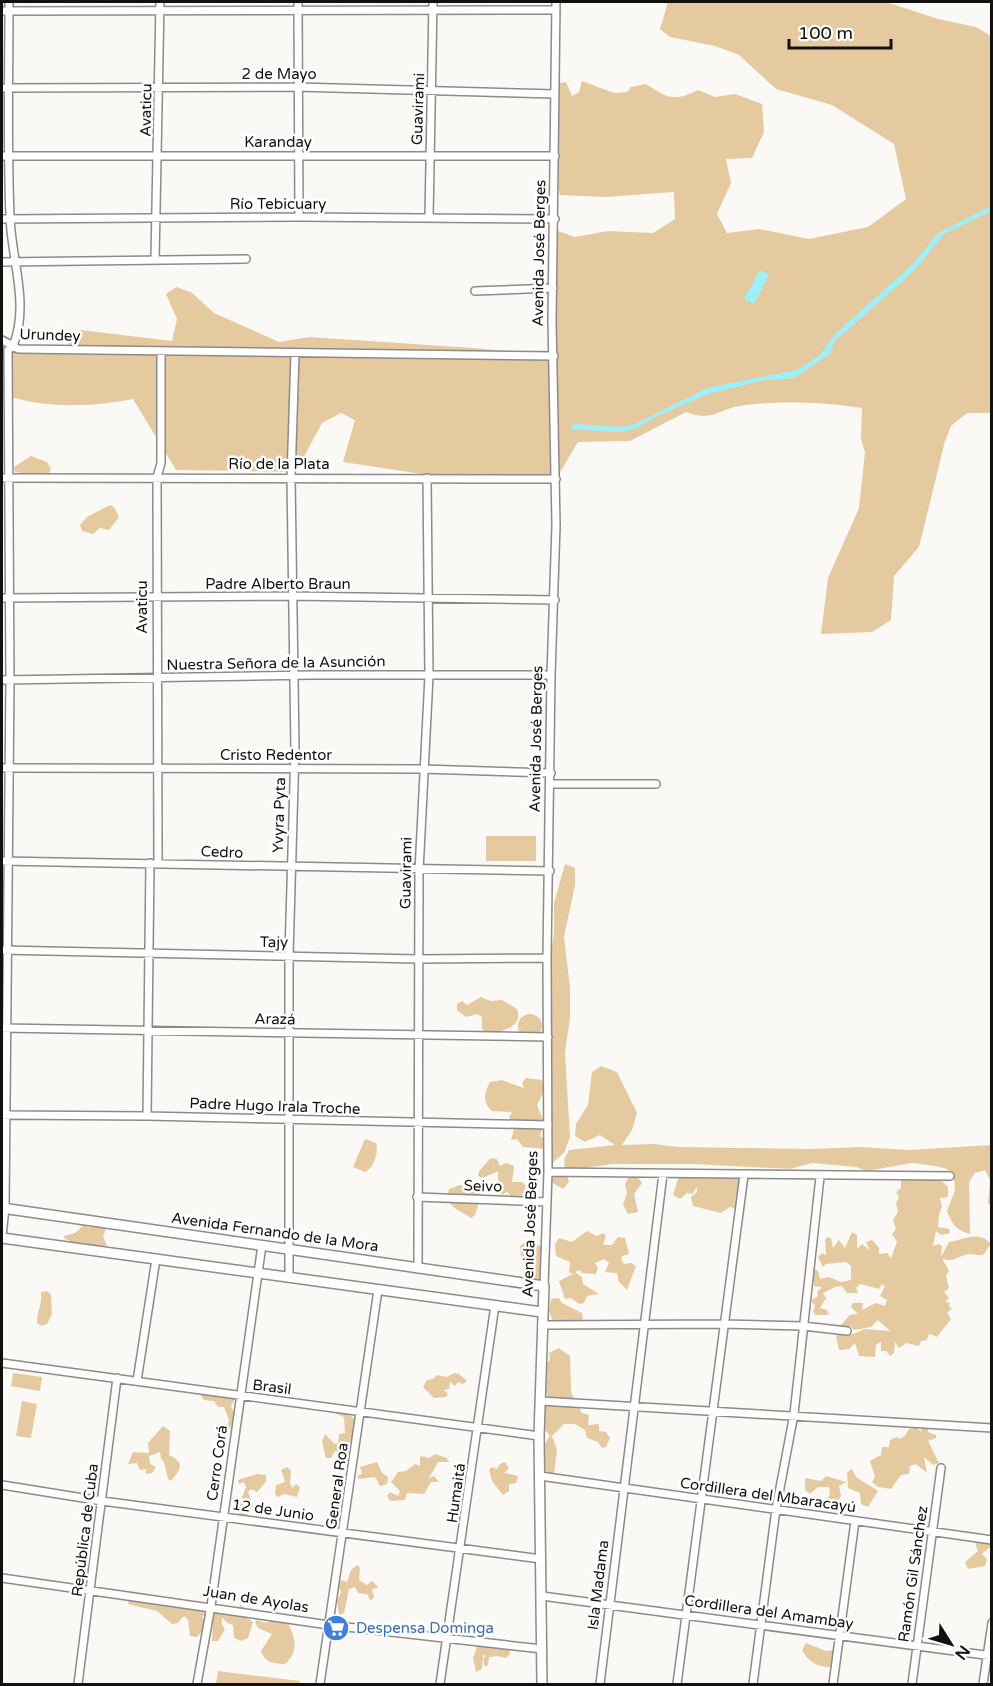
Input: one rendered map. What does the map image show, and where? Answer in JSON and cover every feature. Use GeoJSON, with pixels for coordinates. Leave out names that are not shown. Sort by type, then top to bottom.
{"type":"FeatureCollection","features":[{"type":"Feature","properties":{"kind":"main road","name":"Avenida Fernando de la Mora"},"geometry":{"type":"LineString","coordinates":[[3,1208],[544,1286]]}},
{"type":"Feature","properties":{"kind":"main road"},"geometry":{"type":"LineString","coordinates":[[2,1237],[542,1312]]}},
{"type":"Feature","properties":{"kind":"main road","name":"Avenida José Berges"},"geometry":{"type":"LineString","coordinates":[[542,1684],[539,1436],[544,1286]]}},
{"type":"Feature","properties":{"kind":"street","name":"Urundey"},"geometry":{"type":"LineString","coordinates":[[2,1237],[5,768],[10,680],[5,598],[5,478],[8,350],[13,346],[20,330],[16,261],[6,219],[5,11],[9,2]]}},
{"type":"Feature","properties":{"kind":"street","name":"Avaticu"},"geometry":{"type":"LineString","coordinates":[[155,260],[159,157],[160,2]]}},
{"type":"Feature","properties":{"kind":"street","name":"Guavirami"},"geometry":{"type":"LineString","coordinates":[[429,217],[433,2]]}},
{"type":"Feature","properties":{"kind":"street","name":"Avenida José Berges"},"geometry":{"type":"LineString","coordinates":[[544,1286],[548,1172],[547,958],[551,675],[555,600],[553,288],[556,2]]}},
{"type":"Feature","properties":{"kind":"street"},"geometry":{"type":"LineString","coordinates":[[5,11],[159,10],[298,5],[433,10],[556,10]]}},
{"type":"Feature","properties":{"kind":"street"},"geometry":{"type":"LineString","coordinates":[[298,5],[299,217]]}},
{"type":"Feature","properties":{"kind":"street","name":"2 de Mayo"},"geometry":{"type":"LineString","coordinates":[[5,88],[297,87],[555,94]]}},
{"type":"Feature","properties":{"kind":"street","name":"Karanday"},"geometry":{"type":"LineString","coordinates":[[5,156],[430,154],[555,156]]}},
{"type":"Feature","properties":{"kind":"street","name":"Río Tebicuary"},"geometry":{"type":"LineString","coordinates":[[6,219],[429,217],[555,219]]}},
{"type":"Feature","properties":{"kind":"street"},"geometry":{"type":"LineString","coordinates":[[2,262],[246,259]]}},
{"type":"Feature","properties":{"kind":"street"},"geometry":{"type":"LineString","coordinates":[[475,291],[553,288]]}},
{"type":"Feature","properties":{"kind":"street"},"geometry":{"type":"LineString","coordinates":[[2,340],[13,346]]}},
{"type":"Feature","properties":{"kind":"street","name":"Urundey"},"geometry":{"type":"LineString","coordinates":[[13,346],[18,349],[554,356]]}},
{"type":"Feature","properties":{"kind":"street","name":"Avaticu"},"geometry":{"type":"LineString","coordinates":[[147,1116],[149,953],[156,768],[155,596],[157,477],[161,463],[161,351]]}},
{"type":"Feature","properties":{"kind":"street","name":"Yvyra Pyta"},"geometry":{"type":"LineString","coordinates":[[289,1278],[287,1249],[290,1120],[289,955],[294,768],[291,478],[295,354]]}},
{"type":"Feature","properties":{"kind":"street","name":"Río de la Plata"},"geometry":{"type":"LineString","coordinates":[[5,478],[556,480]]}},
{"type":"Feature","properties":{"kind":"street","name":"Guavirami"},"geometry":{"type":"LineString","coordinates":[[418,1269],[419,871],[429,676],[427,478]]}},
{"type":"Feature","properties":{"kind":"street","name":"Padre Alberto Braun"},"geometry":{"type":"LineString","coordinates":[[5,598],[292,596],[555,600]]}},
{"type":"Feature","properties":{"kind":"street","name":"Nuestra Señora de la Asunción"},"geometry":{"type":"LineString","coordinates":[[2,680],[551,675]]}},
{"type":"Feature","properties":{"kind":"street","name":"Cristo Redentor"},"geometry":{"type":"LineString","coordinates":[[5,768],[423,769],[551,773]]}},
{"type":"Feature","properties":{"kind":"street"},"geometry":{"type":"LineString","coordinates":[[550,784],[657,784]]}},
{"type":"Feature","properties":{"kind":"street","name":"Cedro"},"geometry":{"type":"LineString","coordinates":[[5,861],[419,871],[550,871]]}},
{"type":"Feature","properties":{"kind":"street","name":"Tajy"},"geometry":{"type":"LineString","coordinates":[[4,950],[418,959],[547,958]]}},
{"type":"Feature","properties":{"kind":"street","name":"Arazá"},"geometry":{"type":"LineString","coordinates":[[4,1028],[548,1037]]}},
{"type":"Feature","properties":{"kind":"street","name":"Padre Hugo Irala Troche"},"geometry":{"type":"LineString","coordinates":[[3,1115],[548,1125]]}},
{"type":"Feature","properties":{"kind":"street"},"geometry":{"type":"LineString","coordinates":[[548,1172],[820,1177],[950,1176]]}},
{"type":"Feature","properties":{"kind":"street","name":"Isla Madama"},"geometry":{"type":"LineString","coordinates":[[600,1684],[663,1174]]}},
{"type":"Feature","properties":{"kind":"street"},"geometry":{"type":"LineString","coordinates":[[677,1684],[744,1175]]}},
{"type":"Feature","properties":{"kind":"street"},"geometry":{"type":"LineString","coordinates":[[753,1684],[776,1509],[794,1414],[820,1177]]}},
{"type":"Feature","properties":{"kind":"street","name":"Seivo"},"geometry":{"type":"LineString","coordinates":[[417,1197],[547,1202]]}},
{"type":"Feature","properties":{"kind":"street","name":"Cerro Corá"},"geometry":{"type":"LineString","coordinates":[[197,1684],[211,1606],[262,1245]]}},
{"type":"Feature","properties":{"kind":"street"},"geometry":{"type":"LineString","coordinates":[[137,1381],[156,1259]]}},
{"type":"Feature","properties":{"kind":"street","name":"General Roa"},"geometry":{"type":"LineString","coordinates":[[320,1684],[378,1290]]}},
{"type":"Feature","properties":{"kind":"street","name":"Humaitá"},"geometry":{"type":"LineString","coordinates":[[440,1684],[462,1548],[495,1305]]}},
{"type":"Feature","properties":{"kind":"street"},"geometry":{"type":"LineString","coordinates":[[542,1325],[724,1324],[803,1326],[847,1330]]}},
{"type":"Feature","properties":{"kind":"street","name":"Brasil"},"geometry":{"type":"LineString","coordinates":[[2,1363],[539,1436]]}},
{"type":"Feature","properties":{"kind":"street","name":"República de Cuba"},"geometry":{"type":"LineString","coordinates":[[78,1684],[117,1378]]}},
{"type":"Feature","properties":{"kind":"street"},"geometry":{"type":"LineString","coordinates":[[540,1401],[794,1414],[992,1428]]}},
{"type":"Feature","properties":{"kind":"street","name":"Ramón Gil Sánchez"},"geometry":{"type":"LineString","coordinates":[[912,1684],[941,1468]]}},
{"type":"Feature","properties":{"kind":"street","name":"Cordillera del Mbaracayú"},"geometry":{"type":"LineString","coordinates":[[540,1476],[992,1540]]}},
{"type":"Feature","properties":{"kind":"street","name":"12 de Junio"},"geometry":{"type":"LineString","coordinates":[[2,1485],[102,1501],[542,1559]]}},
{"type":"Feature","properties":{"kind":"street"},"geometry":{"type":"LineString","coordinates":[[833,1684],[855,1521]]}},
{"type":"Feature","properties":{"kind":"street","name":"Juan de Ayolas"},"geometry":{"type":"LineString","coordinates":[[2,1578],[211,1606],[329,1625],[542,1649]]}},
{"type":"Feature","properties":{"kind":"street","name":"Cordillera del Amambay"},"geometry":{"type":"LineString","coordinates":[[542,1596],[989,1655]]}},
{"type":"Feature","properties":{"kind":"street"},"geometry":{"type":"LineString","coordinates":[[983,1684],[992,1623]]}},
{"type":"Feature","properties":{"kind":"shaded area"},"geometry":{"type":"Polygon","coordinates":[[[668,2],[886,2],[938,19],[976,27],[991,36],[991,413],[967,413],[951,426],[945,441],[919,547],[894,576],[891,620],[872,632],[821,634],[828,578],[859,508],[865,452],[861,439],[862,408],[785,402],[740,406],[709,416],[686,412],[630,441],[578,442],[556,479],[455,479],[343,462],[355,420],[341,413],[322,423],[296,472],[176,470],[133,399],[101,404],[67,405],[33,402],[2,394],[2,345],[44,351],[70,348],[65,338],[81,330],[172,341],[177,319],[166,294],[176,287],[191,292],[214,313],[279,342],[309,337],[554,356],[558,231],[575,237],[608,231],[653,233],[675,219],[674,192],[605,197],[560,195],[555,84],[566,82],[572,96],[579,92],[582,81],[614,93],[627,92],[631,87],[646,84],[671,97],[683,96],[698,90],[715,97],[735,94],[762,104],[764,132],[752,158],[726,159],[731,183],[717,214],[727,233],[759,229],[809,239],[868,227],[906,199],[894,144],[832,105],[776,89],[739,55],[715,46],[670,37],[660,29],[668,2]]]}},
{"type":"Feature","properties":{"kind":"shaded area"},"geometry":{"type":"Polygon","coordinates":[[[31,456],[47,462],[51,469],[47,476],[15,472],[14,467],[31,456]]]}},
{"type":"Feature","properties":{"kind":"shaded area"},"geometry":{"type":"Polygon","coordinates":[[[110,505],[114,507],[119,517],[109,530],[100,528],[93,534],[82,531],[80,525],[87,517],[110,505]]]}},
{"type":"Feature","properties":{"kind":"shaded area"},"geometry":{"type":"Polygon","coordinates":[[[486,836],[536,836],[536,861],[486,861],[486,836]]]}},
{"type":"Feature","properties":{"kind":"shaded area"},"geometry":{"type":"Polygon","coordinates":[[[565,864],[575,868],[575,885],[564,937],[570,988],[570,1018],[565,1053],[570,1137],[564,1153],[552,1163],[546,1149],[523,1147],[517,1139],[511,1140],[514,1129],[525,1124],[525,1119],[522,1123],[512,1123],[509,1117],[512,1112],[492,1111],[485,1097],[490,1082],[502,1080],[524,1088],[522,1083],[526,1078],[542,1080],[544,1091],[537,1105],[544,1122],[540,1136],[545,1139],[551,1029],[549,966],[554,933],[554,903],[565,864]]]}},
{"type":"Feature","properties":{"kind":"shaded area"},"geometry":{"type":"Polygon","coordinates":[[[481,997],[491,1001],[502,1000],[517,1009],[518,1016],[514,1025],[486,1035],[482,1028],[482,1017],[477,1014],[466,1017],[457,1010],[457,1004],[462,1001],[467,1005],[481,997]]]}},
{"type":"Feature","properties":{"kind":"shaded area"},"geometry":{"type":"Polygon","coordinates":[[[530,1014],[538,1018],[542,1026],[538,1034],[530,1038],[522,1034],[518,1026],[522,1018],[530,1014]]]}},
{"type":"Feature","properties":{"kind":"shaded area"},"geometry":{"type":"Polygon","coordinates":[[[601,1066],[617,1072],[637,1113],[632,1130],[622,1145],[812,1149],[861,1147],[910,1150],[991,1145],[991,1206],[988,1203],[990,1180],[985,1170],[975,1173],[969,1182],[970,1234],[961,1231],[953,1223],[947,1211],[955,1190],[954,1178],[947,1169],[912,1163],[867,1171],[856,1167],[812,1163],[790,1169],[693,1164],[612,1164],[566,1171],[569,1182],[563,1189],[551,1182],[556,1171],[565,1170],[564,1160],[569,1150],[615,1145],[600,1135],[585,1142],[575,1136],[576,1124],[588,1105],[592,1072],[601,1066]]]}},
{"type":"Feature","properties":{"kind":"shaded area"},"geometry":{"type":"Polygon","coordinates":[[[365,1139],[376,1143],[377,1151],[373,1163],[365,1172],[353,1167],[365,1139]]]}},
{"type":"Feature","properties":{"kind":"shaded area"},"geometry":{"type":"Polygon","coordinates":[[[491,1158],[497,1159],[500,1166],[506,1163],[514,1166],[512,1182],[522,1182],[526,1186],[522,1196],[513,1198],[507,1192],[502,1195],[498,1188],[498,1171],[483,1178],[478,1176],[479,1171],[491,1158]]]}},
{"type":"Feature","properties":{"kind":"shaded area"},"geometry":{"type":"Polygon","coordinates":[[[729,1173],[747,1179],[737,1209],[730,1207],[721,1213],[693,1206],[691,1197],[697,1192],[697,1187],[692,1194],[687,1193],[680,1199],[673,1195],[679,1176],[701,1175],[705,1179],[710,1175],[729,1173]]]}},
{"type":"Feature","properties":{"kind":"shaded area"},"geometry":{"type":"Polygon","coordinates":[[[630,1175],[636,1175],[642,1183],[634,1194],[638,1212],[628,1214],[623,1205],[627,1193],[625,1184],[630,1175]]]}},
{"type":"Feature","properties":{"kind":"shaded area"},"geometry":{"type":"Polygon","coordinates":[[[901,1177],[941,1180],[948,1187],[948,1197],[940,1198],[942,1207],[938,1227],[949,1229],[950,1233],[941,1235],[936,1231],[933,1246],[939,1244],[942,1246],[941,1257],[949,1242],[975,1236],[990,1243],[991,1238],[991,1249],[990,1245],[984,1254],[970,1254],[953,1260],[942,1258],[949,1271],[946,1276],[949,1288],[944,1292],[949,1298],[945,1301],[950,1303],[949,1307],[952,1308],[947,1313],[951,1319],[937,1337],[929,1334],[927,1340],[921,1341],[919,1346],[906,1343],[899,1348],[895,1342],[894,1353],[890,1356],[886,1351],[881,1351],[881,1342],[876,1345],[875,1357],[859,1356],[855,1343],[849,1349],[839,1350],[836,1336],[840,1333],[853,1334],[865,1329],[890,1331],[878,1320],[871,1327],[854,1330],[850,1326],[845,1328],[840,1326],[850,1315],[858,1314],[851,1307],[853,1303],[863,1303],[862,1310],[876,1303],[885,1306],[887,1300],[880,1296],[885,1286],[882,1284],[879,1289],[860,1284],[856,1288],[858,1293],[847,1293],[842,1286],[835,1287],[823,1293],[826,1298],[820,1308],[827,1310],[829,1315],[815,1315],[813,1311],[815,1306],[811,1300],[818,1296],[817,1292],[822,1287],[814,1286],[812,1267],[818,1271],[820,1279],[829,1277],[841,1282],[851,1280],[851,1266],[846,1262],[826,1264],[823,1267],[818,1257],[822,1253],[826,1255],[825,1240],[827,1237],[831,1238],[833,1248],[839,1240],[845,1248],[852,1232],[857,1235],[857,1249],[862,1244],[870,1251],[866,1242],[872,1240],[879,1248],[879,1254],[887,1253],[891,1258],[897,1242],[892,1234],[896,1229],[893,1220],[898,1212],[896,1203],[899,1197],[896,1192],[901,1188],[901,1177]]]}},
{"type":"Feature","properties":{"kind":"shaded area"},"geometry":{"type":"Polygon","coordinates":[[[460,1185],[478,1191],[481,1196],[475,1215],[471,1218],[454,1207],[449,1200],[449,1189],[460,1185]]]}},
{"type":"Feature","properties":{"kind":"shaded area"},"geometry":{"type":"Polygon","coordinates":[[[94,1224],[106,1229],[103,1237],[107,1245],[102,1251],[76,1248],[65,1239],[64,1236],[75,1233],[84,1225],[90,1228],[94,1224]]]}},
{"type":"Feature","properties":{"kind":"shaded area"},"geometry":{"type":"Polygon","coordinates":[[[587,1231],[597,1236],[603,1233],[606,1236],[603,1245],[612,1245],[618,1237],[625,1238],[629,1254],[622,1256],[621,1260],[624,1264],[631,1263],[636,1266],[627,1290],[619,1282],[617,1273],[605,1272],[609,1263],[604,1259],[595,1263],[598,1268],[596,1274],[582,1273],[580,1270],[575,1272],[582,1277],[583,1284],[599,1294],[587,1296],[584,1303],[579,1304],[571,1298],[565,1299],[559,1281],[573,1274],[569,1272],[570,1262],[556,1256],[555,1245],[559,1238],[572,1242],[587,1231]]]}},
{"type":"Feature","properties":{"kind":"shaded area"},"geometry":{"type":"Polygon","coordinates":[[[526,1241],[547,1248],[550,1253],[543,1282],[530,1282],[520,1250],[520,1246],[526,1241]]]}},
{"type":"Feature","properties":{"kind":"shaded area"},"geometry":{"type":"Polygon","coordinates":[[[47,1291],[51,1295],[52,1314],[47,1324],[42,1326],[37,1323],[37,1318],[41,1292],[47,1291]]]}},
{"type":"Feature","properties":{"kind":"shaded area"},"geometry":{"type":"Polygon","coordinates":[[[559,1298],[562,1303],[582,1313],[583,1319],[578,1322],[554,1324],[549,1311],[551,1299],[559,1298]]]}},
{"type":"Feature","properties":{"kind":"shaded area"},"geometry":{"type":"Polygon","coordinates":[[[559,1348],[570,1356],[571,1392],[582,1413],[589,1415],[588,1425],[599,1424],[599,1431],[606,1432],[610,1438],[606,1447],[602,1448],[598,1442],[587,1438],[585,1430],[575,1424],[564,1424],[552,1436],[557,1450],[554,1474],[566,1477],[566,1484],[550,1482],[544,1458],[545,1446],[550,1436],[544,1429],[544,1413],[548,1397],[543,1383],[547,1369],[545,1365],[550,1360],[549,1353],[559,1348]]]}},
{"type":"Feature","properties":{"kind":"shaded area"},"geometry":{"type":"Polygon","coordinates":[[[13,1373],[42,1377],[40,1391],[11,1386],[13,1373]]]}},
{"type":"Feature","properties":{"kind":"shaded area"},"geometry":{"type":"Polygon","coordinates":[[[454,1373],[467,1381],[463,1384],[458,1382],[455,1386],[450,1382],[449,1389],[443,1390],[448,1393],[446,1397],[434,1398],[423,1387],[427,1380],[437,1375],[447,1377],[454,1373]]]}},
{"type":"Feature","properties":{"kind":"shaded area"},"geometry":{"type":"Polygon","coordinates":[[[202,1391],[235,1399],[231,1406],[236,1416],[223,1441],[215,1437],[218,1432],[225,1433],[229,1420],[224,1407],[218,1407],[214,1401],[204,1400],[201,1396],[202,1391]]]}},
{"type":"Feature","properties":{"kind":"shaded area"},"geometry":{"type":"Polygon","coordinates":[[[22,1401],[37,1404],[31,1438],[16,1436],[22,1401]]]}},
{"type":"Feature","properties":{"kind":"shaded area"},"geometry":{"type":"Polygon","coordinates":[[[341,1409],[355,1419],[354,1432],[349,1443],[350,1465],[348,1467],[338,1451],[335,1451],[331,1458],[326,1458],[322,1442],[325,1434],[335,1444],[338,1443],[339,1434],[345,1433],[344,1417],[334,1413],[334,1410],[341,1409]]]}},
{"type":"Feature","properties":{"kind":"shaded area"},"geometry":{"type":"Polygon","coordinates":[[[922,1424],[928,1427],[928,1432],[936,1435],[936,1438],[928,1441],[939,1463],[933,1465],[924,1457],[927,1473],[916,1464],[910,1466],[909,1474],[901,1475],[891,1489],[878,1487],[872,1482],[875,1477],[870,1461],[881,1455],[882,1447],[889,1447],[890,1440],[905,1436],[909,1429],[917,1427],[921,1432],[922,1424]]]}},
{"type":"Feature","properties":{"kind":"shaded area"},"geometry":{"type":"Polygon","coordinates":[[[163,1426],[170,1431],[169,1455],[177,1460],[180,1466],[171,1481],[168,1479],[160,1452],[149,1456],[150,1464],[156,1467],[152,1473],[146,1474],[146,1469],[140,1470],[137,1463],[128,1464],[133,1452],[149,1453],[148,1443],[163,1426]]]}},
{"type":"Feature","properties":{"kind":"shaded area"},"geometry":{"type":"Polygon","coordinates":[[[435,1454],[447,1458],[449,1462],[438,1462],[429,1478],[434,1476],[439,1482],[431,1482],[424,1494],[407,1493],[405,1500],[390,1501],[387,1496],[390,1492],[398,1496],[400,1491],[391,1482],[398,1472],[406,1471],[415,1464],[420,1466],[420,1456],[429,1458],[435,1454]]]}},
{"type":"Feature","properties":{"kind":"shaded area"},"geometry":{"type":"Polygon","coordinates":[[[377,1462],[382,1473],[388,1477],[387,1484],[380,1486],[375,1477],[358,1479],[358,1475],[362,1474],[360,1467],[377,1462]]]}},
{"type":"Feature","properties":{"kind":"shaded area"},"geometry":{"type":"Polygon","coordinates":[[[505,1462],[509,1468],[504,1473],[518,1476],[516,1483],[509,1484],[509,1491],[503,1495],[492,1481],[489,1470],[492,1467],[497,1469],[505,1462]]]}},
{"type":"Feature","properties":{"kind":"shaded area"},"geometry":{"type":"Polygon","coordinates":[[[287,1467],[291,1471],[290,1484],[293,1488],[296,1484],[300,1487],[297,1497],[284,1494],[278,1497],[275,1494],[276,1485],[285,1482],[281,1470],[287,1467]]]}},
{"type":"Feature","properties":{"kind":"shaded area"},"geometry":{"type":"Polygon","coordinates":[[[852,1469],[856,1477],[878,1491],[868,1507],[861,1504],[860,1493],[848,1488],[847,1472],[852,1469]]]}},
{"type":"Feature","properties":{"kind":"shaded area"},"geometry":{"type":"Polygon","coordinates":[[[257,1474],[266,1475],[266,1482],[257,1492],[251,1489],[248,1492],[253,1506],[247,1517],[240,1516],[235,1507],[240,1503],[246,1487],[244,1482],[239,1484],[238,1480],[257,1474]]]}},
{"type":"Feature","properties":{"kind":"shaded area"},"geometry":{"type":"Polygon","coordinates":[[[826,1476],[846,1482],[839,1486],[841,1496],[831,1510],[822,1503],[830,1495],[829,1487],[818,1487],[810,1494],[805,1490],[805,1478],[821,1481],[826,1476]]]}},
{"type":"Feature","properties":{"kind":"shaded area"},"geometry":{"type":"Polygon","coordinates":[[[974,1540],[981,1543],[991,1540],[991,1546],[982,1554],[987,1559],[985,1566],[968,1569],[965,1562],[978,1551],[974,1540]]]}},
{"type":"Feature","properties":{"kind":"shaded area"},"geometry":{"type":"Polygon","coordinates":[[[357,1565],[360,1568],[359,1580],[367,1585],[372,1581],[378,1587],[372,1590],[374,1597],[371,1601],[367,1594],[358,1593],[355,1587],[349,1589],[344,1613],[339,1615],[337,1601],[341,1592],[338,1584],[342,1580],[347,1582],[351,1570],[357,1565]]]}},
{"type":"Feature","properties":{"kind":"shaded area"},"geometry":{"type":"Polygon","coordinates":[[[130,1591],[206,1604],[207,1612],[202,1617],[204,1625],[202,1630],[197,1637],[190,1636],[188,1620],[184,1616],[178,1623],[172,1624],[157,1611],[128,1604],[130,1591]]]}},
{"type":"Feature","properties":{"kind":"shaded area"},"geometry":{"type":"Polygon","coordinates":[[[223,1604],[230,1613],[241,1605],[244,1608],[243,1615],[253,1622],[248,1638],[241,1641],[234,1638],[233,1625],[227,1623],[222,1617],[225,1630],[218,1641],[212,1641],[213,1617],[216,1609],[223,1604]]]}},
{"type":"Feature","properties":{"kind":"shaded area"},"geometry":{"type":"Polygon","coordinates":[[[272,1614],[285,1616],[293,1635],[295,1647],[285,1664],[270,1662],[264,1658],[261,1651],[272,1634],[258,1628],[255,1622],[257,1620],[265,1623],[271,1621],[272,1614]]]}},
{"type":"Feature","properties":{"kind":"shaded area"},"geometry":{"type":"Polygon","coordinates":[[[806,1643],[826,1651],[834,1650],[832,1667],[811,1661],[802,1650],[806,1643]]]}},
{"type":"Feature","properties":{"kind":"shaded area"},"geometry":{"type":"Polygon","coordinates":[[[478,1644],[509,1648],[510,1654],[506,1658],[489,1657],[488,1665],[485,1667],[483,1659],[486,1656],[483,1655],[482,1669],[476,1672],[473,1658],[478,1644]]]}},
{"type":"Feature","properties":{"kind":"shaded area"},"geometry":{"type":"Polygon","coordinates":[[[218,1671],[300,1681],[299,1684],[216,1684],[218,1671]]]}},
{"type":"Feature","properties":{"kind":"water"},"geometry":{"type":"Polygon","coordinates":[[[991,206],[991,211],[944,234],[914,271],[834,342],[831,353],[794,378],[765,380],[708,394],[655,417],[637,428],[621,432],[571,429],[573,424],[622,427],[635,424],[707,388],[797,370],[820,355],[834,335],[912,265],[938,233],[991,206]]]}},
{"type":"Feature","properties":{"kind":"water"},"geometry":{"type":"Polygon","coordinates":[[[760,270],[769,275],[754,304],[744,299],[760,270]]]}},
{"type":"Feature","properties":{"kind":"place","name":"Despensa Dominga"},"geometry":{"type":"Point","coordinates":[336,1628]}}]}
